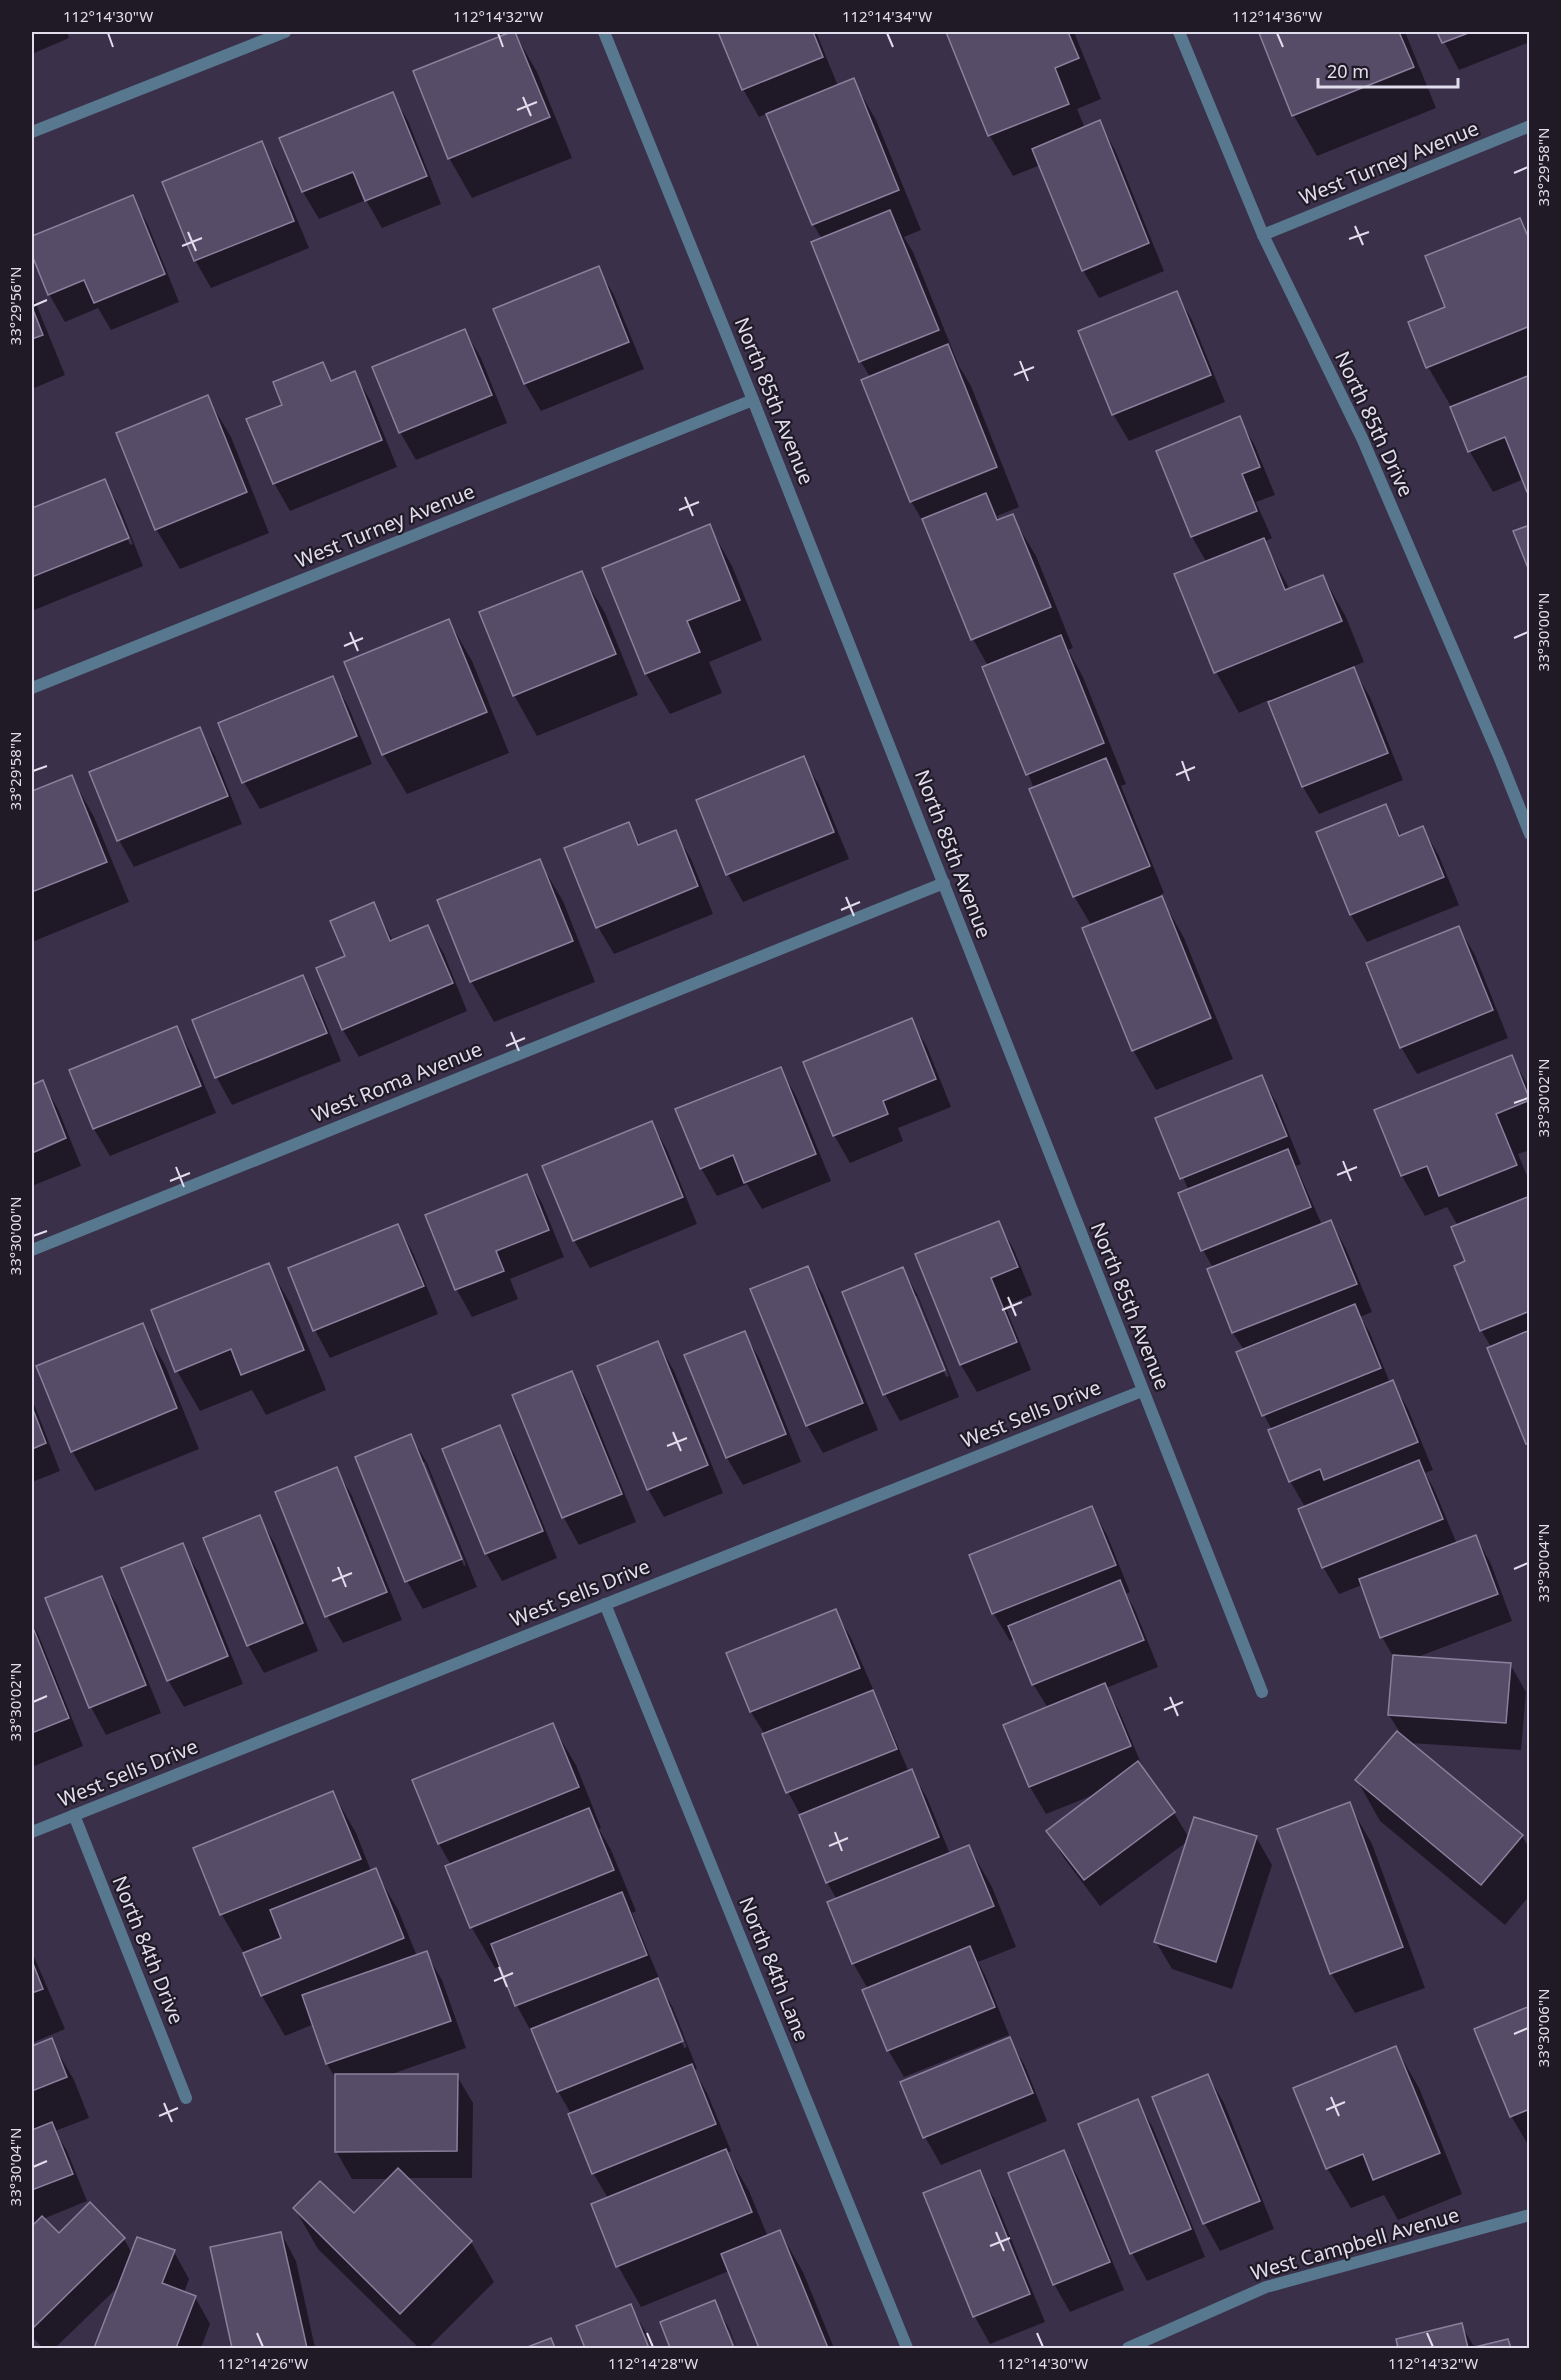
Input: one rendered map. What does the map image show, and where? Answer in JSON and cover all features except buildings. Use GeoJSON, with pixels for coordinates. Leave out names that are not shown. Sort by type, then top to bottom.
{"type":"FeatureCollection","features":[{"type":"Feature","properties":{"kind":"street"},"geometry":{"type":"LineString","coordinates":[[32,132],[285,32]]}},
{"type":"Feature","properties":{"kind":"street","name":"North 85th Avenue"},"geometry":{"type":"LineString","coordinates":[[604,32],[753,400],[1262,1692]]}},
{"type":"Feature","properties":{"kind":"street","name":"North 85th Drive"},"geometry":{"type":"LineString","coordinates":[[1179,32],[1263,236],[1362,438],[1530,834]]}},
{"type":"Feature","properties":{"kind":"street","name":"West Turney Avenue"},"geometry":{"type":"LineString","coordinates":[[1263,236],[1530,126]]}},
{"type":"Feature","properties":{"kind":"street","name":"West Turney Avenue"},"geometry":{"type":"LineString","coordinates":[[32,688],[753,400]]}},
{"type":"Feature","properties":{"kind":"street","name":"West Roma Avenue"},"geometry":{"type":"LineString","coordinates":[[32,1250],[944,883]]}},
{"type":"Feature","properties":{"kind":"street","name":"West Sells Drive"},"geometry":{"type":"LineString","coordinates":[[32,1832],[1142,1391]]}},
{"type":"Feature","properties":{"kind":"street","name":"North 84th Lane"},"geometry":{"type":"LineString","coordinates":[[605,1604],[907,2349]]}},
{"type":"Feature","properties":{"kind":"street","name":"North 84th Drive"},"geometry":{"type":"LineString","coordinates":[[75,1815],[186,2098]]}},
{"type":"Feature","properties":{"kind":"street","name":"West Campbell Avenue"},"geometry":{"type":"LineString","coordinates":[[1128,2349],[1266,2287],[1530,2216]]}}]}
